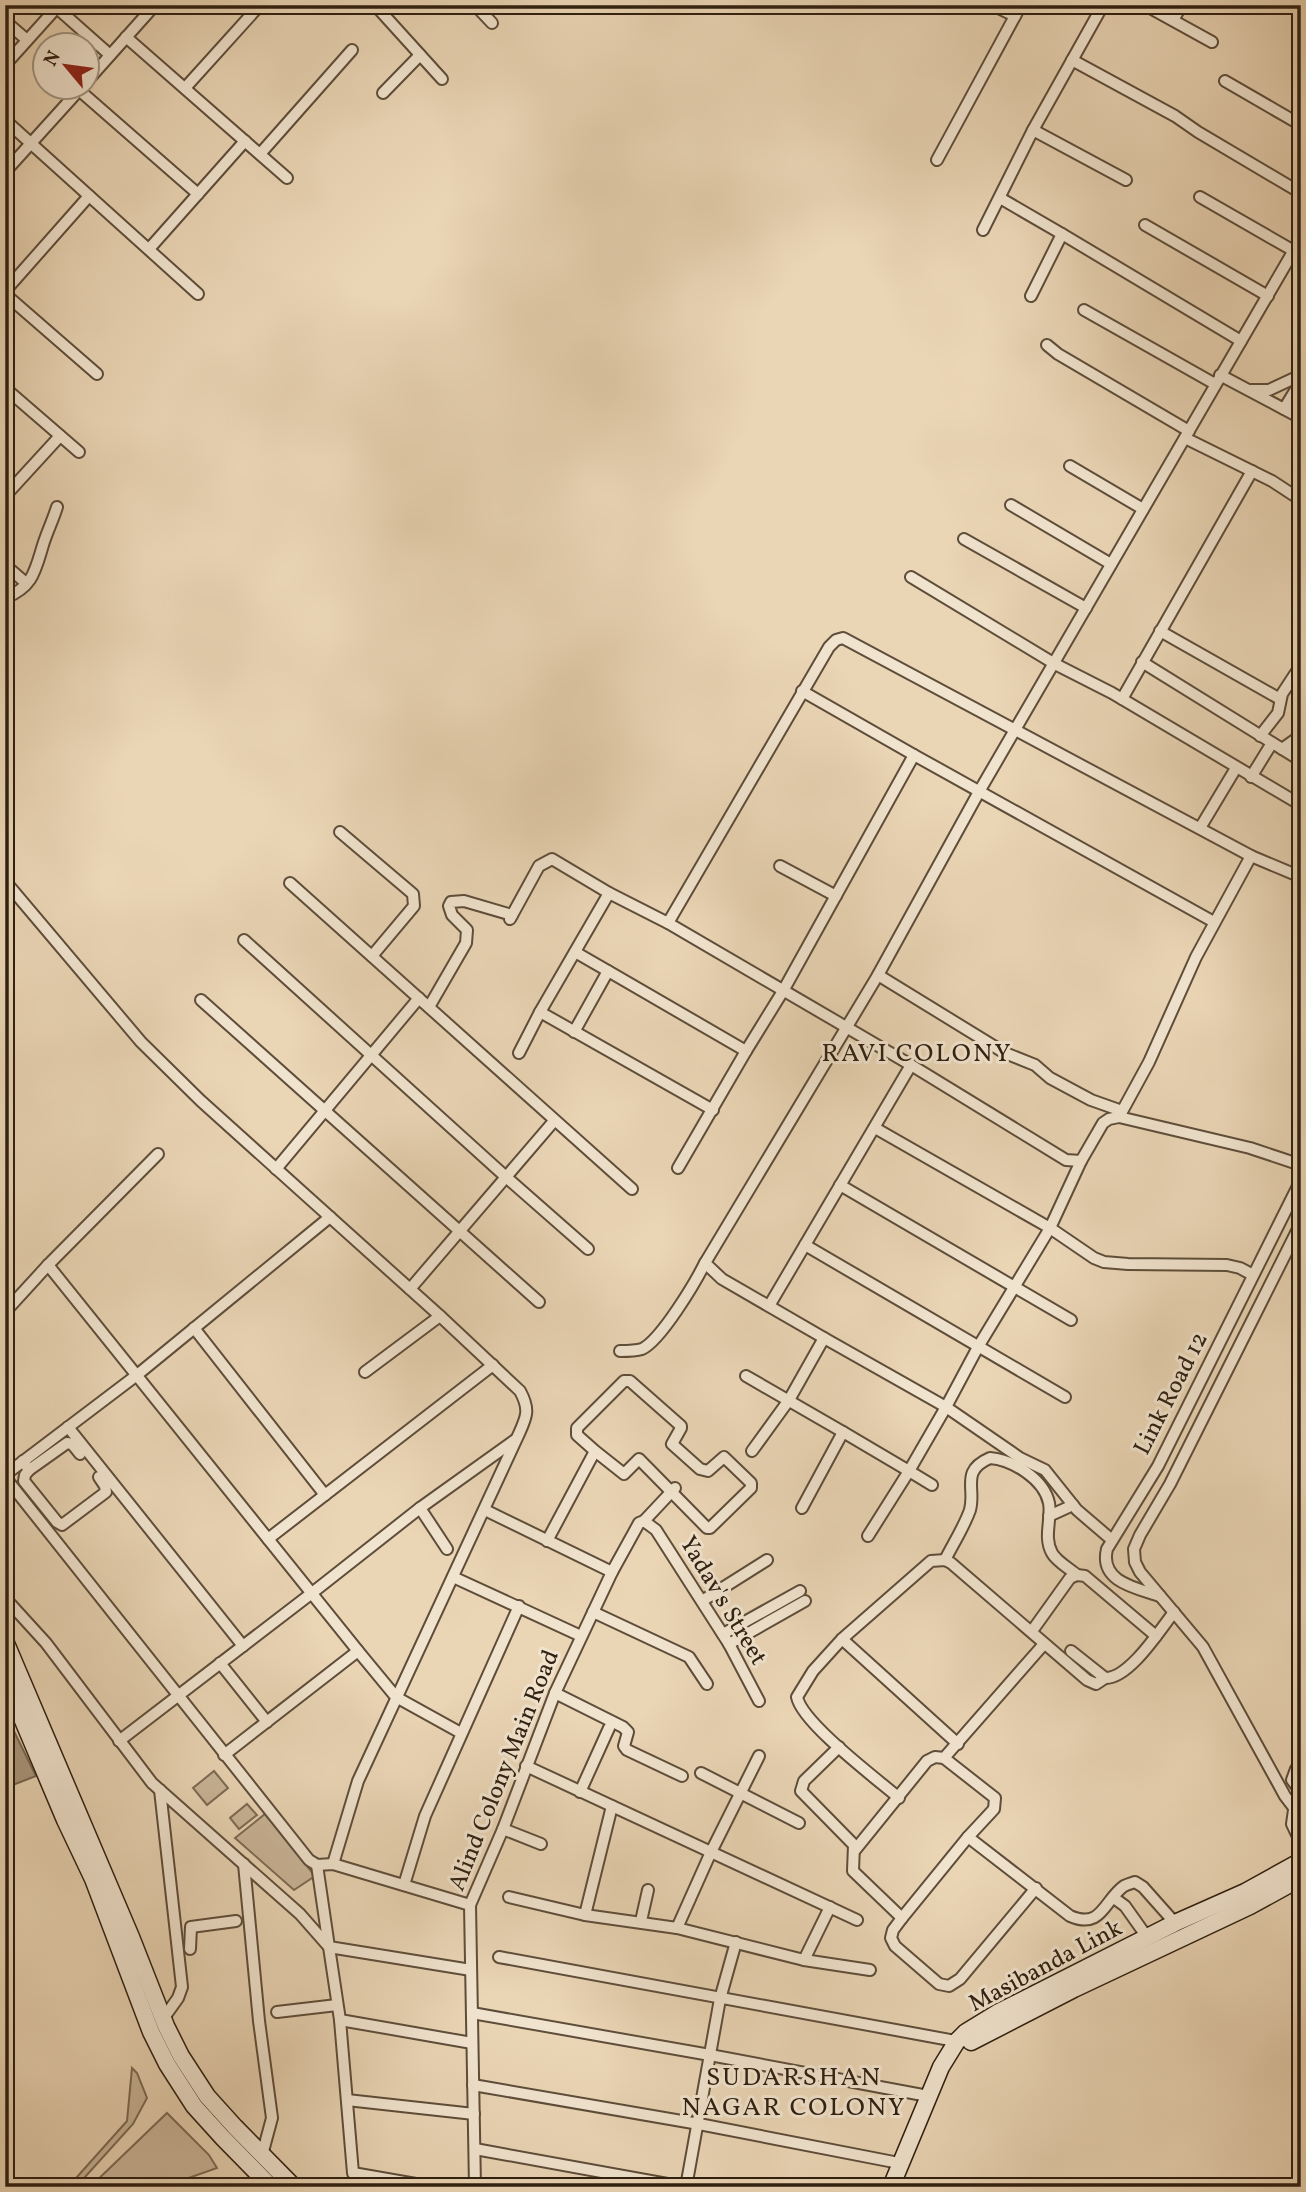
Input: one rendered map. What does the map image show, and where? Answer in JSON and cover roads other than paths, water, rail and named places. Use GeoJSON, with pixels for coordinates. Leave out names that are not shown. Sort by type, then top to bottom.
{"type":"FeatureCollection","features":[{"type":"Feature","properties":{"kind":"street"},"geometry":{"type":"LineString","coordinates":[[102,64],[155,5]]}},
{"type":"Feature","properties":{"kind":"street"},"geometry":{"type":"LineString","coordinates":[[185,88],[260,5]]}},
{"type":"Feature","properties":{"kind":"street"},"geometry":{"type":"LineString","coordinates":[[375,5],[442,79]]}},
{"type":"Feature","properties":{"kind":"street"},"geometry":{"type":"LineString","coordinates":[[475,5],[492,23]]}},
{"type":"Feature","properties":{"kind":"street"},"geometry":{"type":"LineString","coordinates":[[937,160],[1018,10],[992,5]]}},
{"type":"Feature","properties":{"kind":"street"},"geometry":{"type":"LineString","coordinates":[[983,230],[1033,130],[1102,5]]}},
{"type":"Feature","properties":{"kind":"street"},"geometry":{"type":"LineString","coordinates":[[1145,5],[1212,42]]}},
{"type":"Feature","properties":{"kind":"street"},"geometry":{"type":"LineString","coordinates":[[1173,20],[1182,5]]}},
{"type":"Feature","properties":{"kind":"street"},"geometry":{"type":"LineString","coordinates":[[5,65],[58,6],[110,55]]}},
{"type":"Feature","properties":{"kind":"street"},"geometry":{"type":"LineString","coordinates":[[5,21],[27,40]]}},
{"type":"Feature","properties":{"kind":"street"},"geometry":{"type":"LineString","coordinates":[[126,37],[286,178]]}},
{"type":"Feature","properties":{"kind":"street"},"geometry":{"type":"LineString","coordinates":[[260,154],[352,51]]}},
{"type":"Feature","properties":{"kind":"street"},"geometry":{"type":"LineString","coordinates":[[383,93],[420,55]]}},
{"type":"Feature","properties":{"kind":"street"},"geometry":{"type":"LineString","coordinates":[[1072,60],[1175,116],[1301,193]]}},
{"type":"Feature","properties":{"kind":"street"},"geometry":{"type":"LineString","coordinates":[[1225,81],[1301,125]]}},
{"type":"Feature","properties":{"kind":"street"},"geometry":{"type":"LineString","coordinates":[[5,172],[68,102]]}},
{"type":"Feature","properties":{"kind":"street"},"geometry":{"type":"LineString","coordinates":[[95,102],[198,194]]}},
{"type":"Feature","properties":{"kind":"street"},"geometry":{"type":"LineString","coordinates":[[5,120],[198,294]]}},
{"type":"Feature","properties":{"kind":"street"},"geometry":{"type":"LineString","coordinates":[[1033,130],[1126,180]]}},
{"type":"Feature","properties":{"kind":"street"},"geometry":{"type":"LineString","coordinates":[[149,249],[245,141]]}},
{"type":"Feature","properties":{"kind":"street"},"geometry":{"type":"LineString","coordinates":[[89,197],[5,293],[97,374]]}},
{"type":"Feature","properties":{"kind":"street"},"geometry":{"type":"LineString","coordinates":[[1200,197],[1294,251]]}},
{"type":"Feature","properties":{"kind":"street"},"geometry":{"type":"LineString","coordinates":[[1000,198],[1241,341]]}},
{"type":"Feature","properties":{"kind":"street"},"geometry":{"type":"LineString","coordinates":[[1146,225],[1268,296]]}},
{"type":"Feature","properties":{"kind":"street"},"geometry":{"type":"LineString","coordinates":[[1031,296],[1062,234]]}},
{"type":"Feature","properties":{"kind":"street"},"geometry":{"type":"LineString","coordinates":[[620,1351],[639,1350],[651,1343],[664,1328],[705,1263],[878,975],[979,790],[1055,664],[1301,238]]}},
{"type":"Feature","properties":{"kind":"street"},"geometry":{"type":"LineString","coordinates":[[1084,310],[1301,418]]}},
{"type":"Feature","properties":{"kind":"street"},"geometry":{"type":"LineString","coordinates":[[1047,345],[1187,435],[1301,500]]}},
{"type":"Feature","properties":{"kind":"street"},"geometry":{"type":"LineString","coordinates":[[1248,390],[1269,390],[1301,375]]}},
{"type":"Feature","properties":{"kind":"street"},"geometry":{"type":"LineString","coordinates":[[1284,409],[1301,381]]}},
{"type":"Feature","properties":{"kind":"street"},"geometry":{"type":"LineString","coordinates":[[6,391],[79,452]]}},
{"type":"Feature","properties":{"kind":"street"},"geometry":{"type":"LineString","coordinates":[[5,496],[60,436]]}},
{"type":"Feature","properties":{"kind":"street"},"geometry":{"type":"LineString","coordinates":[[1070,466],[1143,509]]}},
{"type":"Feature","properties":{"kind":"street"},"geometry":{"type":"LineString","coordinates":[[1122,699],[1252,471]]}},
{"type":"Feature","properties":{"kind":"street"},"geometry":{"type":"LineString","coordinates":[[1011,505],[1111,564]]}},
{"type":"Feature","properties":{"kind":"street"},"geometry":{"type":"LineString","coordinates":[[5,598],[17,593],[36,572],[57,507]]}},
{"type":"Feature","properties":{"kind":"street"},"geometry":{"type":"LineString","coordinates":[[964,539],[1086,608]]}},
{"type":"Feature","properties":{"kind":"street"},"geometry":{"type":"LineString","coordinates":[[5,565],[26,583]]}},
{"type":"Feature","properties":{"kind":"street"},"geometry":{"type":"LineString","coordinates":[[911,577],[1055,664],[1122,699],[1301,805]]}},
{"type":"Feature","properties":{"kind":"street"},"geometry":{"type":"LineString","coordinates":[[1160,631],[1280,699]]}},
{"type":"Feature","properties":{"kind":"street"},"geometry":{"type":"LineString","coordinates":[[668,923],[829,647],[836,640],[844,638],[1251,856],[1301,877]]}},
{"type":"Feature","properties":{"kind":"street"},"geometry":{"type":"LineString","coordinates":[[1142,662],[1300,760]]}},
{"type":"Feature","properties":{"kind":"street"},"geometry":{"type":"LineString","coordinates":[[1260,736],[1278,713],[1280,699],[1301,665]]}},
{"type":"Feature","properties":{"kind":"street"},"geometry":{"type":"LineString","coordinates":[[802,691],[1214,922]]}},
{"type":"Feature","properties":{"kind":"street"},"geometry":{"type":"LineString","coordinates":[[1251,777],[1277,746],[1296,740],[1301,731]]}},
{"type":"Feature","properties":{"kind":"street"},"geometry":{"type":"LineString","coordinates":[[678,1168],[783,991],[915,755]]}},
{"type":"Feature","properties":{"kind":"street"},"geometry":{"type":"LineString","coordinates":[[1200,828],[1236,768]]}},
{"type":"Feature","properties":{"kind":"street"},"geometry":{"type":"LineString","coordinates":[[340,832],[413,894],[414,906],[372,956]]}},
{"type":"Feature","properties":{"kind":"street"},"geometry":{"type":"LineString","coordinates":[[868,1536],[909,1471],[978,1347],[1050,1228],[1081,1161],[1103,1123],[1120,1114],[1149,1062],[1214,922],[1251,856]]}},
{"type":"Feature","properties":{"kind":"street"},"geometry":{"type":"LineString","coordinates":[[429,1007],[466,943],[467,930],[453,915],[449,906],[451,902],[464,901],[511,917],[539,866],[552,859],[609,893],[668,923],[911,1065],[1066,1160],[1081,1161]]}},
{"type":"Feature","properties":{"kind":"street"},"geometry":{"type":"LineString","coordinates":[[780,866],[836,897]]}},
{"type":"Feature","properties":{"kind":"street"},"geometry":{"type":"LineString","coordinates":[[5,881],[141,1042],[201,1101],[493,1365],[520,1391],[526,1401],[527,1416],[358,1780],[333,1864]]}},
{"type":"Feature","properties":{"kind":"street"},"geometry":{"type":"LineString","coordinates":[[290,883],[632,1189]]}},
{"type":"Feature","properties":{"kind":"street"},"geometry":{"type":"LineString","coordinates":[[519,1053],[609,893]]}},
{"type":"Feature","properties":{"kind":"street"},"geometry":{"type":"LineString","coordinates":[[244,940],[588,1249]]}},
{"type":"Feature","properties":{"kind":"street"},"geometry":{"type":"LineString","coordinates":[[575,952],[746,1051]]}},
{"type":"Feature","properties":{"kind":"street"},"geometry":{"type":"LineString","coordinates":[[574,1032],[608,971]]}},
{"type":"Feature","properties":{"kind":"street"},"geometry":{"type":"LineString","coordinates":[[878,975],[1005,1053],[1035,1065],[1050,1078],[1120,1114],[1250,1148],[1301,1166]]}},
{"type":"Feature","properties":{"kind":"street"},"geometry":{"type":"LineString","coordinates":[[276,1169],[419,998]]}},
{"type":"Feature","properties":{"kind":"street"},"geometry":{"type":"LineString","coordinates":[[201,1000],[539,1302]]}},
{"type":"Feature","properties":{"kind":"street"},"geometry":{"type":"LineString","coordinates":[[540,1012],[713,1110]]}},
{"type":"Feature","properties":{"kind":"street"},"geometry":{"type":"LineString","coordinates":[[769,1306],[911,1065]]}},
{"type":"Feature","properties":{"kind":"street"},"geometry":{"type":"LineString","coordinates":[[410,1289],[554,1121]]}},
{"type":"Feature","properties":{"kind":"street"},"geometry":{"type":"LineString","coordinates":[[875,1128],[1104,1262],[1128,1265],[1227,1265],[1253,1275]]}},
{"type":"Feature","properties":{"kind":"street"},"geometry":{"type":"LineString","coordinates":[[5,1312],[158,1154]]}},
{"type":"Feature","properties":{"kind":"street","name":"Link Road 12"},"geometry":{"type":"LineString","coordinates":[[1160,1596],[1117,1580],[1109,1571],[1105,1560],[1112,1540],[1158,1466],[1301,1180]]}},
{"type":"Feature","properties":{"kind":"street"},"geometry":{"type":"LineString","coordinates":[[840,1185],[1071,1320]]}},
{"type":"Feature","properties":{"kind":"street"},"geometry":{"type":"LineString","coordinates":[[330,1217],[137,1375],[68,1427],[53,1446],[26,1466],[5,1476],[309,1860],[317,1865],[333,1864],[470,1905]]}},
{"type":"Feature","properties":{"kind":"street","name":"Link Road 12"},"geometry":{"type":"LineString","coordinates":[[1301,1223],[1176,1472],[1134,1549],[1135,1562],[1140,1572],[1203,1647],[1297,1814],[1292,1824],[1301,1843]]}},
{"type":"Feature","properties":{"kind":"street"},"geometry":{"type":"LineString","coordinates":[[805,1245],[1065,1397]]}},
{"type":"Feature","properties":{"kind":"street"},"geometry":{"type":"LineString","coordinates":[[705,1263],[722,1279],[946,1407],[1020,1458],[1045,1470],[1087,1520],[1112,1540]]}},
{"type":"Feature","properties":{"kind":"street"},"geometry":{"type":"LineString","coordinates":[[48,1265],[396,1697],[461,1733]]}},
{"type":"Feature","properties":{"kind":"street"},"geometry":{"type":"LineString","coordinates":[[365,1373],[440,1316]]}},
{"type":"Feature","properties":{"kind":"street"},"geometry":{"type":"LineString","coordinates":[[194,1328],[325,1495]]}},
{"type":"Feature","properties":{"kind":"street"},"geometry":{"type":"LineString","coordinates":[[752,1451],[789,1400],[824,1338]]}},
{"type":"Feature","properties":{"kind":"street"},"geometry":{"type":"LineString","coordinates":[[268,1539],[493,1365]]}},
{"type":"Feature","properties":{"kind":"street"},"geometry":{"type":"LineString","coordinates":[[746,1377],[932,1485]]}},
{"type":"Feature","properties":{"kind":"street"},"geometry":{"type":"LineString","coordinates":[[624,1381],[630,1381],[681,1426],[672,1444],[700,1469],[708,1471],[724,1457],[751,1483],[751,1488],[710,1528],[703,1526],[673,1490],[639,1459],[624,1474],[595,1451],[577,1435],[577,1428],[624,1381]]}},
{"type":"Feature","properties":{"kind":"street"},"geometry":{"type":"LineString","coordinates":[[68,1427],[243,1646]]}},
{"type":"Feature","properties":{"kind":"street"},"geometry":{"type":"LineString","coordinates":[[802,1508],[843,1432]]}},
{"type":"Feature","properties":{"kind":"street"},"geometry":{"type":"LineString","coordinates":[[119,1741],[420,1508],[517,1438]]}},
{"type":"Feature","properties":{"kind":"street"},"geometry":{"type":"LineString","coordinates":[[26,1466],[24,1481],[61,1525],[106,1492],[105,1486],[72,1444],[53,1446]]}},
{"type":"Feature","properties":{"kind":"street"},"geometry":{"type":"LineString","coordinates":[[547,1541],[595,1451]]}},
{"type":"Feature","properties":{"kind":"street"},"geometry":{"type":"LineString","coordinates":[[945,1560],[970,1510],[970,1479],[975,1469],[990,1458],[998,1458],[1014,1465],[1038,1483],[1049,1501],[1048,1538],[1052,1553],[1077,1575]]}},
{"type":"Feature","properties":{"kind":"street","name":"Alind Colony Main Road"},"geometry":{"type":"LineString","coordinates":[[475,2187],[470,1905],[580,1636],[639,1523],[647,1522],[673,1490]]}},
{"type":"Feature","properties":{"kind":"street"},"geometry":{"type":"LineString","coordinates":[[1046,1496],[1062,1491]]}},
{"type":"Feature","properties":{"kind":"street"},"geometry":{"type":"LineString","coordinates":[[1049,1516],[1073,1505]]}},
{"type":"Feature","properties":{"kind":"street"},"geometry":{"type":"LineString","coordinates":[[420,1508],[447,1549]]}},
{"type":"Feature","properties":{"kind":"street"},"geometry":{"type":"LineString","coordinates":[[485,1510],[612,1572]]}},
{"type":"Feature","properties":{"kind":"street","name":"Yadav's Street"},"geometry":{"type":"LineString","coordinates":[[647,1522],[656,1530],[726,1639],[759,1701]]}},
{"type":"Feature","properties":{"kind":"street"},"geometry":{"type":"LineString","coordinates":[[702,1601],[767,1560]]}},
{"type":"Feature","properties":{"kind":"street"},"geometry":{"type":"LineString","coordinates":[[899,1798],[839,1747],[807,1715],[797,1697],[813,1671],[842,1639],[931,1561],[945,1560],[1032,1630],[1044,1644],[1092,1683],[1100,1683],[1105,1678]]}},
{"type":"Feature","properties":{"kind":"street"},"geometry":{"type":"LineString","coordinates":[[1032,1630],[1070,1578],[1077,1575],[1085,1576],[1156,1636]]}},
{"type":"Feature","properties":{"kind":"street"},"geometry":{"type":"LineString","coordinates":[[453,1577],[580,1636]]}},
{"type":"Feature","properties":{"kind":"street"},"geometry":{"type":"LineString","coordinates":[[726,1639],[803,1596]]}},
{"type":"Feature","properties":{"kind":"street"},"geometry":{"type":"LineString","coordinates":[[5,1598],[46,1643],[152,1783],[300,1914],[329,1947],[471,1970]]}},
{"type":"Feature","properties":{"kind":"street"},"geometry":{"type":"LineString","coordinates":[[404,1885],[425,1816],[519,1606]]}},
{"type":"Feature","properties":{"kind":"street"},"geometry":{"type":"LineString","coordinates":[[593,1612],[689,1657],[707,1684]]}},
{"type":"Feature","properties":{"kind":"street"},"geometry":{"type":"LineString","coordinates":[[1070,1651],[1105,1678],[1111,1678],[1125,1671],[1174,1612]]}},
{"type":"Feature","properties":{"kind":"street"},"geometry":{"type":"LineString","coordinates":[[842,1639],[958,1744]]}},
{"type":"Feature","properties":{"kind":"street"},"geometry":{"type":"LineString","coordinates":[[5,1641],[121,1912],[163,2019],[181,2056],[207,2095],[294,2187]]}},
{"type":"Feature","properties":{"kind":"street"},"geometry":{"type":"LineString","coordinates":[[944,1758],[1044,1644]]}},
{"type":"Feature","properties":{"kind":"street"},"geometry":{"type":"LineString","coordinates":[[224,1755],[358,1651]]}},
{"type":"Feature","properties":{"kind":"street"},"geometry":{"type":"LineString","coordinates":[[220,1663],[267,1722]]}},
{"type":"Feature","properties":{"kind":"street"},"geometry":{"type":"LineString","coordinates":[[5,1678],[93,1879],[150,2032],[166,2064],[194,2106],[271,2187]]}},
{"type":"Feature","properties":{"kind":"street"},"geometry":{"type":"LineString","coordinates":[[555,1693],[627,1729],[624,1746],[627,1750],[682,1776]]}},
{"type":"Feature","properties":{"kind":"street"},"geometry":{"type":"LineString","coordinates":[[580,1792],[610,1728]]}},
{"type":"Feature","properties":{"kind":"street"},"geometry":{"type":"LineString","coordinates":[[839,1747],[804,1781],[801,1791],[855,1845],[852,1864],[857,1876],[902,1918]]}},
{"type":"Feature","properties":{"kind":"street"},"geometry":{"type":"LineString","coordinates":[[677,1928],[759,1756]]}},
{"type":"Feature","properties":{"kind":"street"},"geometry":{"type":"LineString","coordinates":[[855,1850],[927,1761],[935,1757],[944,1758],[995,1798],[993,1809],[893,1930],[891,1938],[895,1946],[939,1984],[949,1986],[960,1979],[1036,1888]]}},
{"type":"Feature","properties":{"kind":"street"},"geometry":{"type":"LineString","coordinates":[[1301,1765],[1296,1769],[1292,1780],[1301,1792]]}},
{"type":"Feature","properties":{"kind":"street"},"geometry":{"type":"LineString","coordinates":[[526,1766],[857,1920]]}},
{"type":"Feature","properties":{"kind":"street"},"geometry":{"type":"LineString","coordinates":[[701,1773],[799,1823]]}},
{"type":"Feature","properties":{"kind":"street"},"geometry":{"type":"LineString","coordinates":[[160,1790],[181,1987],[178,1998],[163,2019]]}},
{"type":"Feature","properties":{"kind":"street"},"geometry":{"type":"LineString","coordinates":[[586,1914],[612,1806]]}},
{"type":"Feature","properties":{"kind":"street"},"geometry":{"type":"LineString","coordinates":[[503,1829],[541,1844]]}},
{"type":"Feature","properties":{"kind":"street"},"geometry":{"type":"LineString","coordinates":[[968,1837],[1070,1916],[1080,1920],[1094,1918],[1124,1886],[1135,1882],[1175,1923]]}},
{"type":"Feature","properties":{"kind":"street","name":"Masibanda Link"},"geometry":{"type":"LineString","coordinates":[[891,2187],[941,2067],[963,2042],[997,2013],[1013,2012],[1147,1937],[1245,1892],[1301,1861]]}},
{"type":"Feature","properties":{"kind":"street"},"geometry":{"type":"LineString","coordinates":[[244,1864],[259,2021],[272,2118],[262,2154]]}},
{"type":"Feature","properties":{"kind":"street"},"geometry":{"type":"LineString","coordinates":[[317,1865],[340,2020],[353,2173],[433,2187]]}},
{"type":"Feature","properties":{"kind":"street"},"geometry":{"type":"LineString","coordinates":[[1013,2012],[1250,1906],[1301,1878]]}},
{"type":"Feature","properties":{"kind":"street"},"geometry":{"type":"LineString","coordinates":[[641,1922],[648,1890]]}},
{"type":"Feature","properties":{"kind":"street"},"geometry":{"type":"LineString","coordinates":[[509,1897],[586,1914],[677,1928],[804,1959],[870,1970]]}},
{"type":"Feature","properties":{"kind":"street"},"geometry":{"type":"LineString","coordinates":[[1114,1898],[1125,1906],[1147,1937]]}},
{"type":"Feature","properties":{"kind":"street"},"geometry":{"type":"LineString","coordinates":[[804,1959],[830,1907]]}},
{"type":"Feature","properties":{"kind":"street"},"geometry":{"type":"LineString","coordinates":[[175,1929],[236,1921]]}},
{"type":"Feature","properties":{"kind":"street"},"geometry":{"type":"LineString","coordinates":[[177,1944],[190,1946],[191,1927]]}},
{"type":"Feature","properties":{"kind":"street"},"geometry":{"type":"LineString","coordinates":[[475,2149],[685,2187],[699,2123],[720,1998],[736,1942]]}},
{"type":"Feature","properties":{"kind":"street"},"geometry":{"type":"LineString","coordinates":[[499,1957],[963,2042],[902,2187]]}},
{"type":"Feature","properties":{"kind":"street"},"geometry":{"type":"LineString","coordinates":[[277,2012],[337,2005]]}},
{"type":"Feature","properties":{"kind":"street"},"geometry":{"type":"LineString","coordinates":[[472,2013],[928,2096]]}},
{"type":"Feature","properties":{"kind":"street"},"geometry":{"type":"LineString","coordinates":[[340,2020],[472,2043]]}},
{"type":"Feature","properties":{"kind":"street"},"geometry":{"type":"LineString","coordinates":[[473,2085],[699,2123],[899,2163]]}},
{"type":"Feature","properties":{"kind":"street"},"geometry":{"type":"LineString","coordinates":[[347,2100],[474,2114]]}},
{"type":"Feature","properties":{"kind":"district","name":"RAVI COLONY"},"geometry":{"type":"Point","coordinates":[917,1052]}},
{"type":"Feature","properties":{"kind":"district","name":"SUDARSHAN NAGAR COLONY"},"geometry":{"type":"Point","coordinates":[794,2091]}}]}
